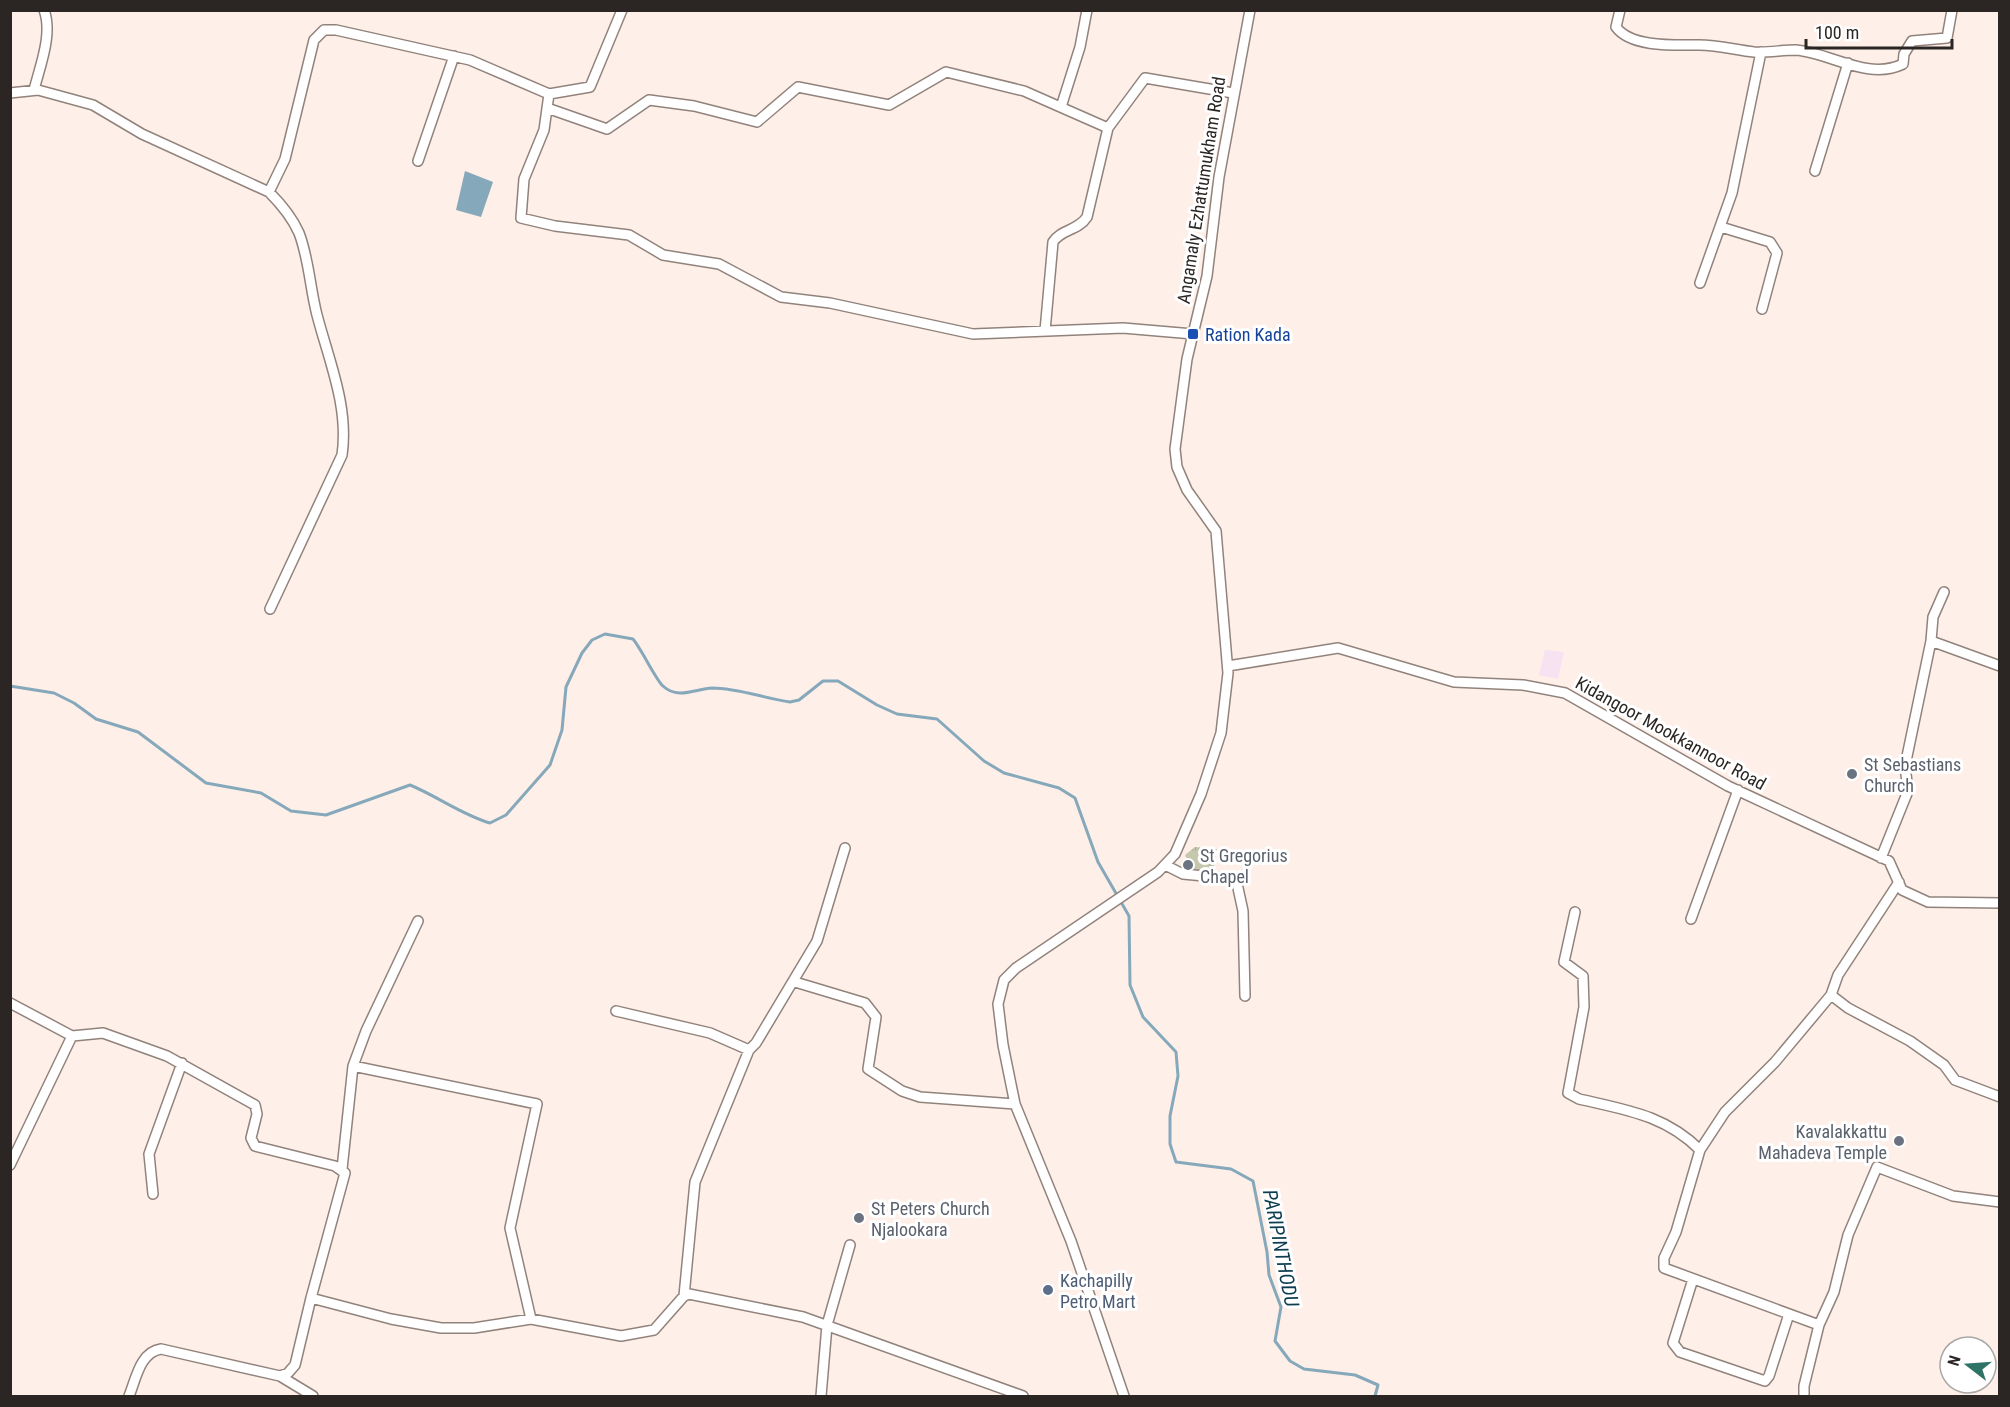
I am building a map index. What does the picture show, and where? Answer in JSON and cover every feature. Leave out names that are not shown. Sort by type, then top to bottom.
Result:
[{"type":"street","points":[[34,90],[45,46],[48,20],[44,10]]},
{"type":"street","points":[[269,192],[285,159],[318,34],[324,30],[336,30],[486,65],[549,94],[590,87],[622,10]]},
{"type":"street","points":[[1061,107],[1080,47],[1087,10]]},
{"type":"street","name":"Angamaly Ezhattumukham Road","points":[[1124,1396],[1071,1241],[1015,1104],[1003,1045],[999,1004],[1005,980],[1046,946],[1107,907],[1165,865],[1175,854],[1185,837],[1218,741],[1228,666],[1216,531],[1187,490],[1177,467],[1175,449],[1187,359],[1210,258],[1219,177],[1250,10]]},
{"type":"street","points":[[1620,10],[1616,27],[1621,33],[1660,45],[1698,45],[1761,52],[1796,50],[1872,69],[1892,69],[1903,64],[1904,54],[1912,41],[1947,38],[1952,10]]},
{"type":"street","points":[[1700,283],[1732,193],[1761,52]]},
{"type":"street","points":[[418,161],[454,56]]},
{"type":"street","points":[[1815,171],[1848,63]]},
{"type":"street","points":[[547,108],[607,129],[650,100],[694,106],[757,122],[798,87],[889,105],[946,72],[1023,91],[1108,128]]},
{"type":"street","points":[[1045,331],[1053,242],[1057,236],[1079,227],[1087,217],[1108,128],[1145,78],[1233,93]]},
{"type":"street","points":[[10,93],[34,90],[93,105],[142,134],[269,192],[282,205],[302,242],[317,314],[337,382],[346,430],[342,455],[270,609]]},
{"type":"street","points":[[549,94],[544,130],[524,179],[521,218],[555,226],[629,235],[663,255],[718,264],[781,297],[830,303],[973,334],[1123,328],[1193,334]]},
{"type":"street","points":[[1721,227],[1770,242],[1777,253],[1762,309]]},
{"type":"street","points":[[1881,858],[1908,790],[1905,766],[1931,641],[1933,616],[1944,592]]},
{"type":"street","points":[[1931,641],[2000,666]]},
{"type":"street","name":"Kidangoor Mookkannoor Road","points":[[1228,666],[1338,648],[1454,682],[1523,685],[1565,693],[1738,790],[1889,861],[1902,890],[1928,902],[2000,903]]},
{"type":"street","points":[[1691,919],[1738,790]]},
{"type":"street","points":[[311,1298],[391,1319],[441,1328],[474,1328],[531,1319],[608,1335],[634,1336],[650,1332],[659,1326],[684,1296],[695,1182],[749,1050],[756,1043],[795,981],[817,941],[845,848]]},
{"type":"street","points":[[1165,865],[1183,874],[1236,879],[1243,910],[1245,996]]},
{"type":"street","points":[[1819,1325],[1664,1268],[1664,1258],[1676,1232],[1700,1150],[1725,1112],[1775,1062],[1831,995],[1838,975],[1899,882]]},
{"type":"street","points":[[1575,912],[1564,962],[1583,976],[1584,1007],[1568,1093],[1579,1099],[1662,1121],[1685,1135],[1700,1150]]},
{"type":"street","points":[[280,1376],[288,1373],[295,1365],[311,1298],[345,1180],[345,1173],[342,1169],[353,1066],[366,1031],[417,921]]},
{"type":"street","points":[[795,981],[865,1003],[876,1017],[868,1069],[902,1092],[931,1098],[1015,1104]]},
{"type":"street","points":[[1831,995],[1848,1008],[1910,1041],[1944,1065],[1955,1080],[2000,1097]]},
{"type":"street","points":[[10,1003],[72,1036],[103,1033],[182,1063],[255,1105],[257,1114],[251,1138],[255,1146],[342,1169]]},
{"type":"street","points":[[616,1011],[710,1033],[749,1050]]},
{"type":"street","points":[[10,1165],[72,1036]]},
{"type":"street","points":[[153,1194],[149,1154],[182,1063]]},
{"type":"street","points":[[353,1066],[537,1104],[510,1228],[531,1319]]},
{"type":"street","points":[[1804,1396],[1804,1386],[1819,1325],[1834,1292],[1848,1235],[1877,1167],[1953,1196],[2000,1202]]},
{"type":"street","points":[[821,1396],[827,1325],[850,1245]]},
{"type":"street","points":[[1693,1279],[1673,1343],[1680,1352],[1765,1381],[1769,1376],[1789,1314]]},
{"type":"street","points":[[684,1296],[696,1294],[803,1317],[1023,1396]]},
{"type":"street","points":[[129,1396],[144,1360],[151,1352],[161,1348],[280,1376],[313,1396]]},
{"type":"shaded area","points":[[1545,650],[1564,652],[1558,679],[1539,675]]},
{"type":"green space","points":[[1195,847],[1217,849],[1212,875],[1193,872],[1185,855]]},
{"type":"water","points":[[465,171],[493,182],[481,217],[456,210]]},
{"type":"waterway","name":"PARIPINTHODU","points":[[10,686],[54,693],[74,703],[96,719],[138,732],[206,783],[261,793],[291,811],[326,815],[410,785],[490,823],[506,815],[550,765],[562,730],[566,687],[582,653],[592,640],[605,634],[633,639],[660,683],[675,692],[687,693],[721,688],[790,702],[799,700],[823,681],[838,681],[877,705],[897,714],[937,719],[984,761],[1004,773],[1059,788],[1075,798],[1098,862],[1129,916],[1130,985],[1143,1017],[1176,1052],[1178,1076],[1170,1116],[1170,1144],[1176,1162],[1231,1169],[1253,1181],[1267,1252],[1269,1275],[1281,1307],[1275,1341],[1290,1361],[1304,1369],[1355,1375],[1378,1385],[1375,1396]]},
{"type":"place","name":"Ration Kada","points":[[1193,334]]},
{"type":"place","name":"St Sebastians Church","points":[[1852,774]]},
{"type":"place","name":"St Gregorius Chapel","points":[[1188,865]]},
{"type":"place","name":"Kavalakkattu Mahadeva Temple","points":[[1899,1141]]},
{"type":"place","name":"St Peters Church Njalookara","points":[[859,1218]]},
{"type":"place","name":"Kachapilly Petro Mart","points":[[1048,1290]]}]
